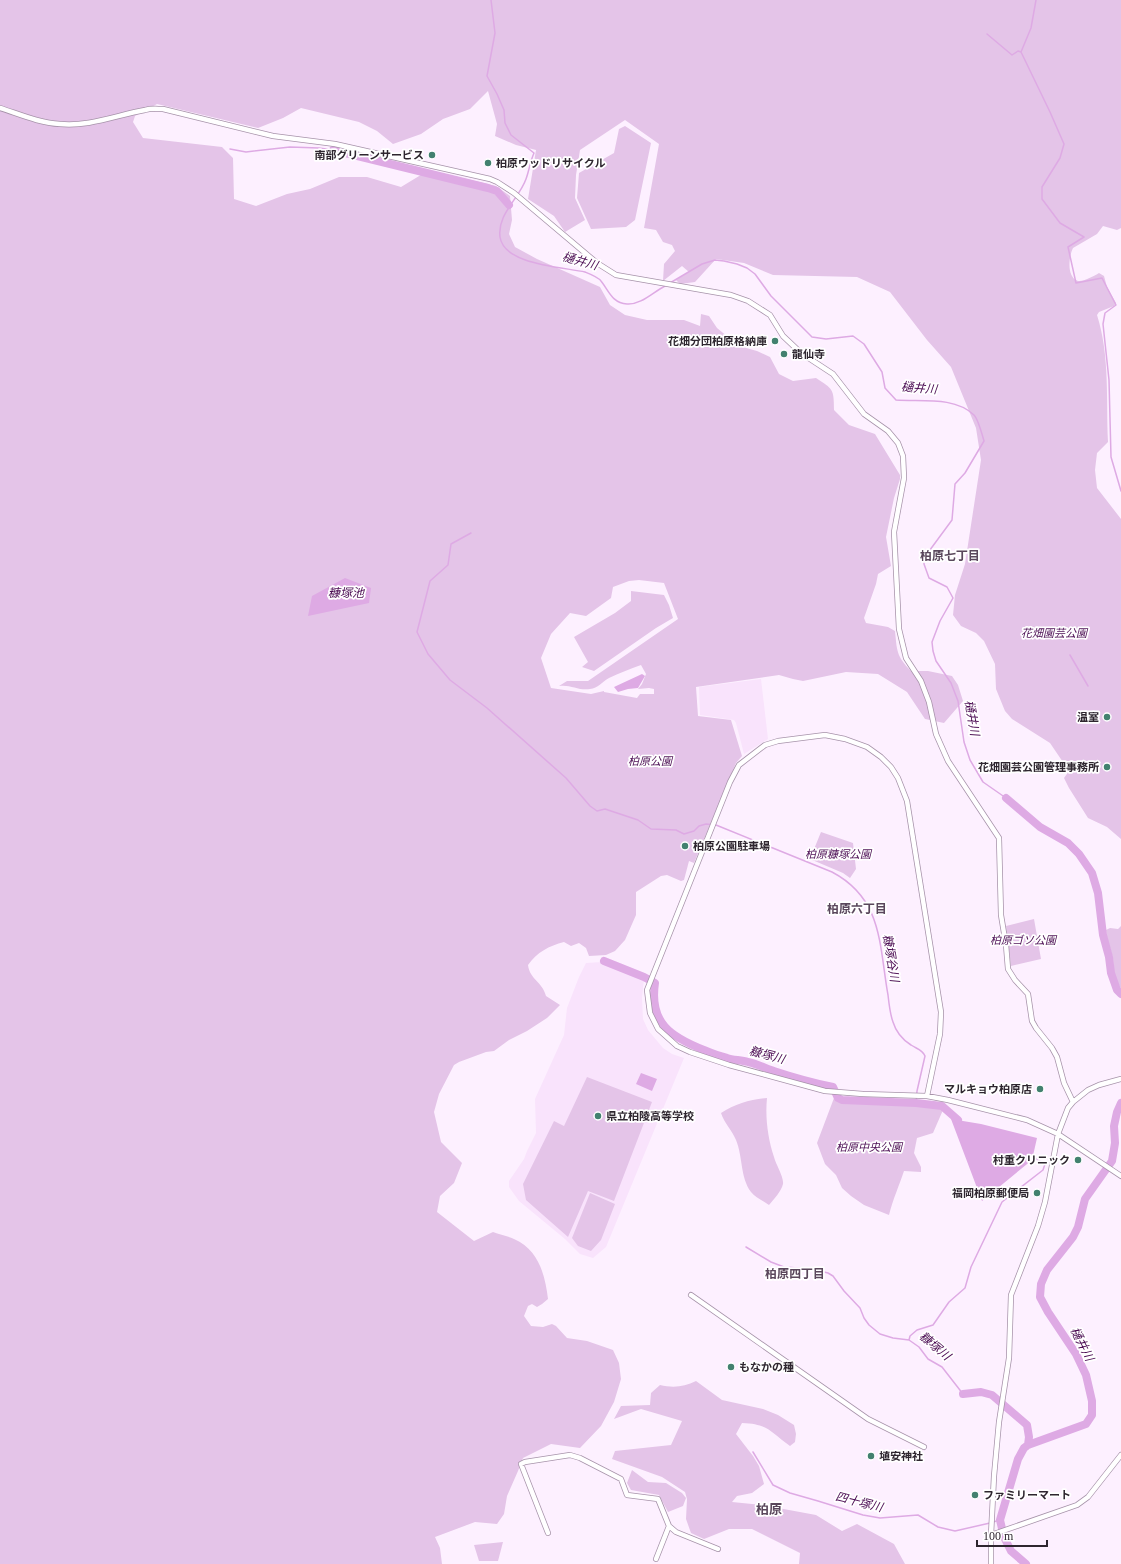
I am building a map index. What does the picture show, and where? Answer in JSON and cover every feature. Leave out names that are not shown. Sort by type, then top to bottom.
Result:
[{"type":"street","points":[[0,108],[42,121],[60,124],[91,122],[146,109],[163,109],[273,136],[335,144],[485,178],[498,182],[521,198],[597,263],[616,275],[731,295],[748,301],[770,315],[783,336],[801,353],[833,374],[864,414],[888,431],[898,443],[903,456],[904,478],[894,532],[899,629],[906,658],[921,681],[929,702],[936,734],[948,761],[999,838],[1001,916],[1008,969],[1014,980],[1028,994],[1032,1021],[1057,1057],[1064,1083],[1072,1102]]},
{"type":"street","points":[[927,1096],[940,1034],[941,1012],[907,801],[898,778],[891,767],[867,747],[845,738],[825,735],[778,741],[765,745],[739,765],[730,782],[647,990],[650,1013],[658,1029],[676,1046],[729,1065],[786,1081],[836,1092],[927,1096],[1027,1120],[1058,1134],[1121,1176]]},
{"type":"street","points":[[991,1564],[994,1476],[1002,1402],[1009,1358],[1012,1295],[1038,1226],[1045,1202],[1060,1125],[1072,1102],[1094,1087],[1121,1079]]},
{"type":"street","points":[[691,1295],[868,1419],[924,1447]]},
{"type":"street","points":[[548,1533],[521,1464],[525,1462],[570,1455],[580,1458],[621,1479],[627,1495],[658,1499],[669,1526],[676,1532],[718,1549]]},
{"type":"street","points":[[993,1534],[1077,1505],[1088,1496],[1121,1455]]},
{"type":"street","points":[[656,1559],[669,1526]]},
{"type":"shaded area","points":[[761,679],[768,739],[744,754],[734,720],[700,715],[699,687]]},
{"type":"shaded area","name":"県立柏陵高等学校","points":[[602,962],[644,979],[642,998],[643,1019],[648,1030],[663,1048],[672,1054],[684,1058],[606,1247],[593,1258],[580,1254],[565,1239],[519,1201],[509,1187],[509,1181],[524,1159],[536,1133],[535,1099],[564,1035],[567,1008],[579,977],[586,963]]},
{"type":"green space","points":[[0,0],[1121,0],[1121,228],[1117,230],[1103,226],[1097,234],[1073,248],[1070,256],[1070,271],[1074,279],[1078,281],[1086,280],[1099,273],[1104,276],[1107,287],[1116,303],[1114,306],[1099,312],[1097,315],[1106,362],[1108,442],[1097,453],[1095,470],[1097,488],[1121,519],[1121,839],[1107,827],[1088,818],[1064,778],[1069,771],[1050,743],[1012,719],[1005,711],[996,689],[995,664],[984,641],[976,633],[961,626],[953,615],[955,595],[965,564],[981,460],[976,428],[951,367],[927,340],[890,292],[857,277],[773,275],[744,263],[716,259],[695,282],[680,284],[676,280],[689,272],[682,266],[663,281],[664,264],[675,251],[672,245],[663,242],[656,230],[644,228],[659,144],[625,120],[580,150],[576,175],[575,198],[585,220],[565,232],[554,216],[528,199],[536,150],[516,145],[495,136],[497,124],[488,91],[470,109],[443,119],[421,134],[393,144],[377,131],[359,122],[301,108],[283,118],[258,128],[157,104],[135,116],[133,122],[143,138],[222,147],[233,158],[234,199],[256,206],[287,194],[310,189],[339,177],[367,177],[401,187],[429,170],[496,186],[510,196],[512,220],[509,234],[515,247],[537,259],[600,287],[610,305],[625,315],[647,320],[684,320],[700,326],[701,314],[709,316],[717,328],[739,346],[757,351],[770,357],[779,374],[793,381],[816,378],[829,387],[834,398],[834,410],[849,425],[875,434],[900,475],[886,537],[891,566],[878,574],[864,618],[866,623],[888,627],[895,631],[896,643],[900,657],[911,671],[928,671],[952,676],[958,685],[963,701],[944,723],[925,719],[907,692],[878,674],[846,672],[803,681],[779,675],[696,687],[698,716],[731,720],[742,756],[736,763],[694,863],[689,861],[684,880],[681,881],[667,875],[661,876],[636,892],[636,915],[625,940],[615,951],[606,955],[589,956],[586,948],[579,943],[571,946],[564,942],[553,945],[539,953],[528,965],[529,970],[542,987],[546,996],[560,1005],[547,1018],[527,1031],[509,1040],[494,1051],[486,1052],[454,1065],[439,1094],[434,1112],[441,1142],[462,1163],[454,1183],[440,1196],[437,1212],[474,1241],[493,1232],[514,1239],[523,1244],[535,1256],[543,1272],[548,1299],[537,1307],[532,1304],[528,1306],[524,1316],[531,1326],[543,1327],[552,1324],[556,1326],[567,1338],[587,1341],[613,1350],[619,1363],[621,1379],[614,1402],[601,1426],[580,1448],[551,1444],[523,1458],[507,1496],[504,1514],[497,1524],[475,1522],[435,1537],[440,1548],[442,1564],[0,1564]],"holes":[[[639,580],[664,583],[678,619],[588,681],[567,681],[559,686],[582,689],[593,688],[609,678],[641,665],[646,674],[638,689],[654,689],[654,694],[640,694],[637,698],[604,691],[591,694],[551,688],[541,658],[551,634],[570,613],[586,616],[611,598],[613,587],[629,581]]]},
{"type":"green space","points":[[625,126],[651,143],[635,220],[626,227],[591,229],[577,198],[579,173],[614,153],[619,129]]},
{"type":"green space","points":[[631,591],[664,595],[673,618],[594,671],[582,667],[588,662],[574,637],[615,613],[631,601]]},
{"type":"green space","name":"柏原糠塚公園","points":[[821,832],[853,843],[856,869],[850,878],[843,873],[810,859]]},
{"type":"green space","name":"柏原ゴソ公園","points":[[1034,919],[1041,959],[1011,966],[1006,926]]},
{"type":"green space","points":[[1121,926],[1121,989],[1114,976],[1113,958],[1106,930],[1110,928],[1118,929]]},
{"type":"green space","points":[[587,1077],[652,1102],[614,1201],[588,1191],[568,1237],[526,1200],[523,1184],[554,1121],[564,1126]]},
{"type":"green space","points":[[767,1098],[766,1113],[770,1143],[783,1181],[781,1190],[769,1205],[755,1196],[747,1186],[736,1140],[721,1113],[743,1102]]},
{"type":"green space","name":"柏原中央公園","points":[[834,1098],[841,1103],[941,1107],[943,1110],[933,1133],[917,1138],[914,1153],[921,1167],[921,1172],[904,1171],[889,1215],[864,1205],[851,1196],[842,1188],[836,1175],[825,1164],[817,1143]]},
{"type":"green space","points":[[590,1193],[615,1204],[601,1240],[591,1251],[578,1246],[572,1238]]},
{"type":"green space","points":[[696,1381],[722,1400],[763,1409],[778,1415],[794,1425],[796,1434],[795,1442],[790,1446],[764,1427],[742,1423],[736,1434],[759,1466],[764,1484],[752,1493],[737,1496],[732,1502],[762,1505],[816,1515],[842,1531],[857,1524],[894,1544],[905,1564],[799,1564],[800,1553],[752,1529],[729,1529],[704,1539],[691,1533],[686,1519],[687,1499],[685,1492],[662,1477],[612,1459],[615,1451],[671,1445],[682,1421],[641,1409],[614,1419],[621,1406],[650,1405],[651,1393],[660,1385],[687,1385]]},
{"type":"green space","points":[[632,1470],[648,1482],[666,1483],[682,1493],[686,1498],[683,1506],[668,1512],[659,1495],[631,1490],[627,1483]]},
{"type":"green space","points":[[503,1542],[498,1561],[479,1561],[474,1545]]},
{"type":"water","name":"糠塚池","points":[[345,578],[371,588],[369,603],[308,616],[312,596]]},
{"type":"water","points":[[642,674],[645,676],[638,688],[618,692],[614,687]]},
{"type":"water","points":[[641,1073],[657,1079],[652,1091],[636,1084]]},
{"type":"water","points":[[951,1119],[981,1124],[1037,1138],[1032,1160],[982,1201]]},
{"type":"waterway","name":"樋井川","points":[[491,0],[495,33],[487,76],[504,110],[505,123],[511,135],[534,153],[523,186],[502,221],[500,237],[504,246],[512,254],[523,259],[549,266],[585,272],[594,276],[601,281],[614,299],[622,303],[632,304],[647,298],[665,286]]},
{"type":"waterway","points":[[1036,0],[1031,28],[1021,52],[1064,144],[1060,158],[1042,187],[1042,199],[1060,223],[1084,237],[1068,247],[1076,283],[1102,278],[1116,305],[1105,313],[1103,324],[1109,380],[1111,457],[1121,491]]},
{"type":"waterway","points":[[987,34],[1012,55],[1018,51],[1021,52]]},
{"type":"waterway","points":[[230,149],[246,152],[290,147],[333,150]]},
{"type":"waterway","name":"樋井川","points":[[333,150],[488,188],[497,191],[509,205]]},
{"type":"waterway","name":"樋井川","points":[[670,283],[702,264],[715,260],[737,264],[747,268],[755,274],[771,296],[812,337],[826,339],[853,336],[864,344],[882,372],[885,388],[896,400],[947,402],[966,409],[974,415],[980,427],[984,441],[965,473],[955,484],[952,520],[924,558],[924,564],[929,578],[947,587],[953,598],[940,621],[932,642],[936,661],[951,683],[958,701],[964,742],[970,760],[983,782],[1006,798]]},
{"type":"waterway","name":"糠塚谷川","points":[[471,533],[451,544],[448,565],[430,581],[417,632],[428,654],[450,680],[487,708],[566,778],[590,806],[597,811],[605,809],[638,820],[651,829],[676,830],[684,834],[694,831],[699,826],[706,824],[716,825],[832,872],[849,883],[861,896],[870,910],[876,925],[880,941],[890,1012],[894,1026],[908,1043],[921,1051],[925,1056],[917,1091],[916,1103]]},
{"type":"waterway","points":[[1070,655],[1088,686]]},
{"type":"waterway","name":"樋井川","points":[[1006,798],[1040,827],[1068,843],[1079,854],[1092,873],[1098,893],[1103,935],[1109,957],[1111,973],[1117,990],[1121,994]]},
{"type":"waterway","name":"糠塚川","points":[[604,961],[655,983],[655,1009],[659,1018],[672,1034],[692,1045],[729,1059],[752,1063],[773,1071],[833,1087],[838,1098],[842,1100],[916,1103],[942,1106],[958,1120]]},
{"type":"waterway","name":"樋井川","points":[[1026,1564],[1011,1551],[1004,1537],[1000,1520],[1018,1459],[1024,1448],[1028,1445],[1086,1424],[1092,1415],[1092,1401],[1086,1375],[1076,1354],[1048,1312],[1040,1297],[1041,1284],[1047,1270],[1073,1237],[1078,1227],[1085,1199],[1112,1161],[1115,1143],[1114,1126],[1117,1112],[1121,1103]]},
{"type":"waterway","name":"糠塚川","points":[[909,1340],[910,1336],[917,1330],[933,1325],[949,1302],[965,1288],[971,1267],[1002,1202],[1043,1170],[1045,1164],[1033,1157]]},
{"type":"waterway","points":[[746,1247],[771,1262],[784,1267],[812,1269],[828,1273],[833,1276],[844,1291],[860,1308],[869,1325],[880,1334],[893,1338],[909,1340],[919,1347],[928,1359],[942,1367],[963,1394]]},
{"type":"waterway","name":"糠塚川","points":[[963,1394],[981,1392],[992,1395],[1027,1425],[1029,1437],[1028,1445]]},
{"type":"waterway","name":"四十塚川","points":[[753,1452],[773,1485],[790,1493],[863,1515],[880,1518],[918,1515],[938,1527],[955,1531],[990,1523]]},
{"type":"waterway","name":"四十塚川","points":[[993,1522],[1000,1520]]},
{"type":"place","name":"南部グリーンサービス","points":[[432,155]]},
{"type":"place","name":"柏原ウッドリサイクル","points":[[488,163]]},
{"type":"place","name":"花畑分団柏原格納庫","points":[[775,341]]},
{"type":"place","name":"龍仙寺","points":[[784,354]]},
{"type":"place","name":"温室","points":[[1107,717]]},
{"type":"place","name":"花畑園芸公園管理事務所","points":[[1107,767]]},
{"type":"place","name":"柏原公園駐車場","points":[[685,846]]},
{"type":"place","name":"マルキョウ柏原店","points":[[1040,1089]]},
{"type":"place","name":"県立柏陵高等学校","points":[[598,1116]]},
{"type":"place","name":"村重クリニック","points":[[1078,1160]]},
{"type":"place","name":"福岡柏原郵便局","points":[[1037,1193]]},
{"type":"place","name":"もなかの種","points":[[731,1367]]},
{"type":"place","name":"埴安神社","points":[[871,1456]]},
{"type":"place","name":"ファミリーマート","points":[[975,1495]]},
{"type":"district","name":"柏原七丁目","points":[[950,556]]},
{"type":"district","name":"柏原六丁目","points":[[857,909]]},
{"type":"district","name":"柏原四丁目","points":[[795,1274]]},
{"type":"district","name":"柏原","points":[[769,1509]]},
{"type":"park label","name":"花畑園芸公園","points":[[1054,633]]},
{"type":"park label","name":"柏原公園","points":[[650,761]]}]
